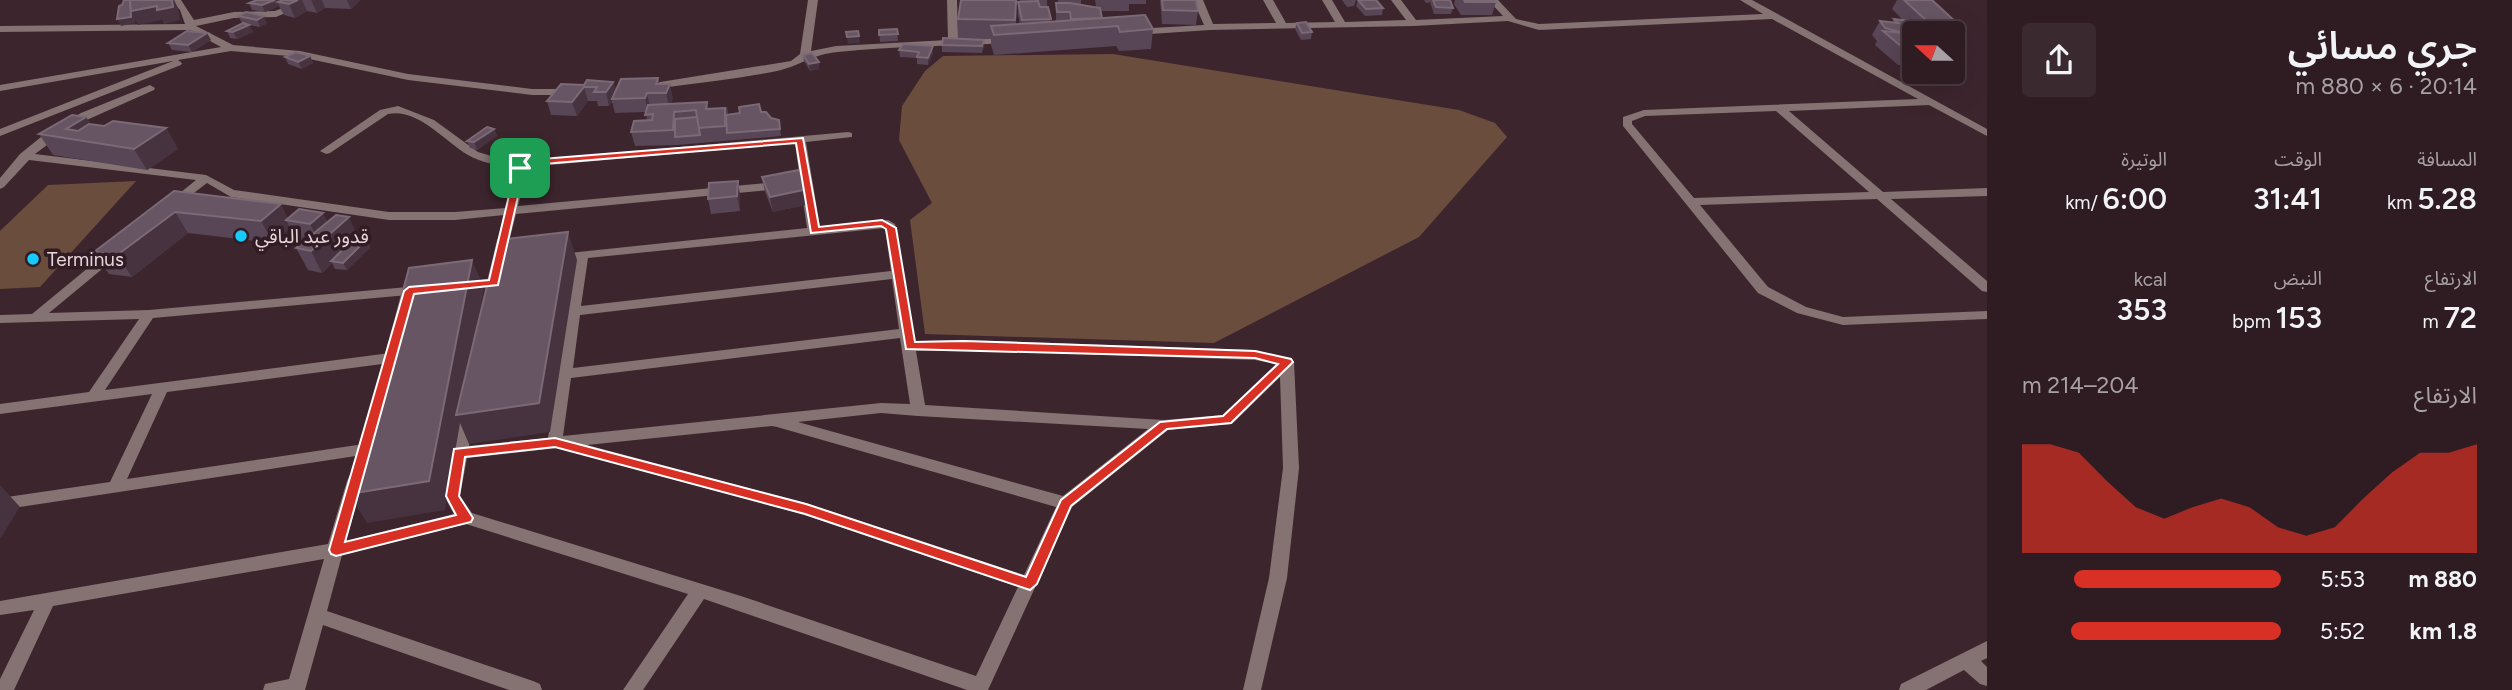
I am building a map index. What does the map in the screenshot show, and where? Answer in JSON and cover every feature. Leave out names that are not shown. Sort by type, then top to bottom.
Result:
[{"type":"street","points":[[176,0],[184,9],[191,26],[232,48]]},
{"type":"street","points":[[0,29],[191,26],[234,15],[276,14],[311,0]]},
{"type":"street","points":[[805,55],[813,0]]},
{"type":"street","points":[[952,0],[953,44]]},
{"type":"street","points":[[1198,0],[1210,27]]},
{"type":"street","points":[[1268,0],[1283,26]]},
{"type":"street","points":[[1327,0],[1342,25]]},
{"type":"street","points":[[1396,0],[1413,23]]},
{"type":"street","points":[[1493,0],[1509,18],[1521,25],[1539,27],[1773,16]]},
{"type":"street","points":[[1745,0],[1984,132]]},
{"type":"street","points":[[1121,33],[1210,27],[1413,23],[1509,18]]},
{"type":"street","points":[[639,88],[776,68],[795,62],[805,55],[857,47],[1023,40]]},
{"type":"street","points":[[0,88],[232,48],[300,54],[408,77],[523,91],[585,93]]},
{"type":"street","points":[[0,133],[197,54]]},
{"type":"street","points":[[0,186],[24,156],[71,120],[150,88]]},
{"type":"street","points":[[1933,102],[1644,113],[1627,119],[1627,124],[1763,290],[1793,307],[1821,318],[1843,321],[1987,314]]},
{"type":"street","points":[[1779,108],[1987,288]]},
{"type":"street","points":[[326,150],[384,112],[398,109],[430,122],[474,154],[520,168]]},
{"type":"street","points":[[501,267],[520,168],[529,162],[848,135]]},
{"type":"street","points":[[800,139],[814,231]]},
{"type":"street","points":[[24,156],[206,178],[231,193],[389,216],[456,216],[511,212],[807,183]]},
{"type":"street","points":[[163,213],[206,178]]},
{"type":"street","points":[[1691,202],[1987,192]]},
{"type":"street","points":[[558,258],[888,224],[891,228],[909,340],[918,411]]},
{"type":"street","points":[[36,317],[121,247]]},
{"type":"street","points":[[555,442],[582,255]]},
{"type":"street","points":[[574,311],[897,274]]},
{"type":"street","points":[[0,319],[149,314],[433,288]]},
{"type":"street","points":[[403,313],[409,291]]},
{"type":"street","points":[[93,397],[149,314]]},
{"type":"street","points":[[565,374],[909,340],[964,345],[1255,355],[1287,362]]},
{"type":"street","points":[[0,409],[390,359]]},
{"type":"street","points":[[459,453],[881,408],[1164,425],[1227,420],[1287,362]]},
{"type":"street","points":[[1252,690],[1278,578],[1291,468],[1287,362]]},
{"type":"street","points":[[114,487],[162,388]]},
{"type":"street","points":[[466,518],[453,496],[470,400]]},
{"type":"street","points":[[769,419],[1066,503]]},
{"type":"street","points":[[0,608],[336,550],[466,518],[700,590],[979,688],[1066,503],[1164,425]]},
{"type":"street","points":[[555,442],[806,509],[1030,584]]},
{"type":"street","points":[[0,504],[366,444],[296,688],[272,690]]},
{"type":"street","points":[[6,524],[20,501]]},
{"type":"street","points":[[632,690],[700,590]]},
{"type":"street","points":[[4,690],[47,601]]},
{"type":"street","points":[[317,615],[533,690]]},
{"type":"street","points":[[1908,690],[1987,649]]},
{"type":"street","points":[[1966,660],[1987,678]]},
{"type":"shaded area","points":[[1113,54],[1459,110],[1495,123],[1507,137],[1419,237],[1214,343],[925,334],[910,220],[932,203],[899,140],[902,106],[925,71],[943,56]]},
{"type":"shaded area","name":"Terminus","points":[[136,181],[40,287],[0,289],[0,231],[48,185]]},
{"type":"building","points":[[124,0],[130,0],[131,17],[117,19],[119,6]]},
{"type":"building","points":[[130,0],[172,0],[173,7],[157,10],[157,6],[131,11]]},
{"type":"building","points":[[275,0],[262,5],[249,3]]},
{"type":"building","points":[[298,0],[289,4],[278,2]]},
{"type":"building","points":[[961,0],[1016,0],[1015,20],[958,19]]},
{"type":"building","points":[[1162,0],[1196,0],[1198,11],[1163,10]]},
{"type":"building","points":[[1358,0],[1376,0],[1383,8],[1366,9]]},
{"type":"building","points":[[1433,0],[1450,0],[1453,8],[1436,7]]},
{"type":"building","points":[[1464,0],[1495,0],[1496,2],[1465,2]]},
{"type":"building","points":[[1904,0],[1932,0],[1955,21],[1927,21]]},
{"type":"building","points":[[1038,1],[1040,7],[1048,7],[1051,19],[1022,20],[1018,2]]},
{"type":"building","points":[[1056,3],[1100,8],[1102,18],[1071,19],[1070,12],[1057,12]]},
{"type":"building","points":[[246,12],[264,16],[257,20],[238,16]]},
{"type":"building","points":[[1145,15],[1153,29],[1120,32],[1118,26],[994,35],[991,26]]},
{"type":"building","points":[[1894,19],[1910,21],[1902,21],[1902,33],[1885,28],[1880,21],[1898,23]]},
{"type":"building","points":[[1306,22],[1312,32],[1302,33],[1297,23]]},
{"type":"building","points":[[243,23],[249,25],[233,32],[227,31]]},
{"type":"building","points":[[897,29],[898,34],[879,35],[879,30]]},
{"type":"building","points":[[187,31],[207,33],[188,45],[168,43]]},
{"type":"building","points":[[858,31],[859,36],[847,37],[846,32]]},
{"type":"building","points":[[1883,31],[1902,33],[1902,47]]},
{"type":"building","points":[[943,38],[984,40],[982,46],[942,45]]},
{"type":"building","points":[[903,44],[933,46],[928,58],[917,57],[919,52],[899,50]]},
{"type":"building","points":[[296,52],[310,56],[298,62],[285,57]]},
{"type":"building","points":[[812,53],[819,62],[809,64],[803,55]]},
{"type":"building","points":[[658,78],[656,84],[670,84],[666,93],[647,93],[645,98],[612,99],[621,79]]},
{"type":"building","points":[[587,80],[613,82],[606,92],[594,92],[597,87],[584,87],[572,102],[547,101],[561,84],[584,85]]},
{"type":"building","points":[[707,102],[706,109],[725,108],[725,126],[698,128],[696,110],[674,112],[673,130],[631,132],[634,121],[652,120],[653,114],[645,115],[648,105]]},
{"type":"building","points":[[759,104],[761,112],[779,120],[780,129],[727,133],[726,115],[740,113],[739,107]]},
{"type":"building","points":[[72,115],[86,117],[66,129],[78,131],[89,124],[104,126],[113,121],[166,128],[134,149],[39,134]]},
{"type":"building","points":[[697,117],[700,135],[675,137],[675,119]]},
{"type":"building","points":[[487,127],[494,129],[474,142],[467,141]]},
{"type":"building","points":[[799,170],[808,189],[770,197],[762,177]]},
{"type":"building","points":[[738,181],[737,196],[708,199],[709,183]]},
{"type":"building","points":[[174,191],[281,204],[261,221],[175,212],[117,255],[94,252]]},
{"type":"building","points":[[299,209],[323,213],[310,224],[286,220]]},
{"type":"building","points":[[336,215],[349,217],[311,251],[296,248]]},
{"type":"building","points":[[568,232],[539,403],[456,415],[498,240]]},
{"type":"building","points":[[355,238],[367,239],[343,263],[331,261]]},
{"type":"building","points":[[472,260],[429,481],[349,494],[409,268]]},
{"type":"place","name":"قدور عبد الباقي","points":[[241,236]]},
{"type":"place","name":"Terminus","points":[[33,259]]},
{"type":"route","points":[[800,139],[814,231],[882,223],[891,228],[910,346],[964,345],[1255,355],[1287,362],[1227,420],[1164,425],[1120,463],[1066,503],[1030,584],[806,509],[555,442],[459,453],[453,496],[466,518],[336,550],[409,291],[494,283],[520,168],[529,162],[800,139]]}]
